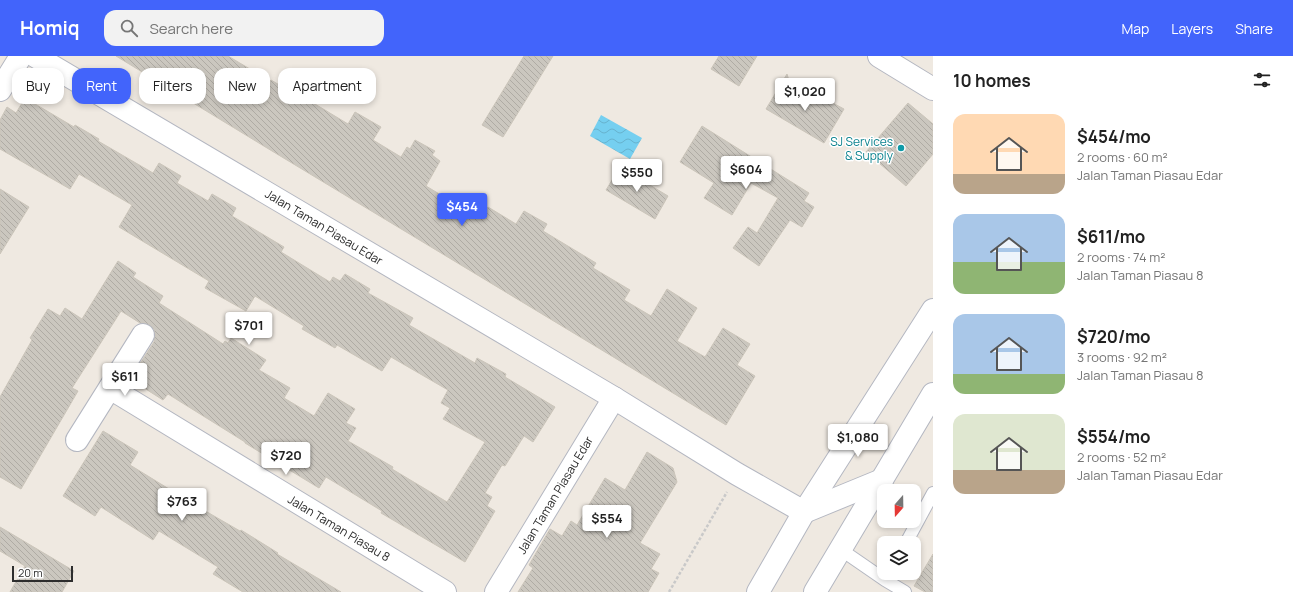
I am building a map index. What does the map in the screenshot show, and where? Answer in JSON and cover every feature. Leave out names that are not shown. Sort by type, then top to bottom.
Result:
[{"type":"street","points":[[0,90],[21,56]]},
{"type":"street","name":"Jalan Taman Piasau Edar","points":[[35,56],[804,512]]},
{"type":"street","points":[[879,56],[932,85]]},
{"type":"street","points":[[758,592],[804,512],[933,310]]},
{"type":"street","points":[[78,440],[144,335]]},
{"type":"street","name":"Jalan Taman Piasau 8","points":[[110,388],[445,592]]},
{"type":"street","name":"Jalan Taman Piasau Edar","points":[[496,592],[614,398]]},
{"type":"street","points":[[815,592],[930,402]]},
{"type":"street","points":[[804,512],[882,480]]},
{"type":"lane","points":[[910,536],[933,493]]},
{"type":"lane","points":[[840,549],[877,571]]},
{"type":"lane","points":[[891,580],[905,592]]},
{"type":"path","points":[[669,592],[738,474]]},
{"type":"water","points":[[601,115],[642,138],[630,159],[590,136]]},
{"type":"building","points":[[116,56],[228,56],[248,68],[214,68],[214,104],[270,104],[271,80],[278,84],[278,104],[315,104],[348,124],[355,112],[381,127],[373,140],[401,157],[407,147],[410,149],[415,140],[435,151],[432,155],[440,161],[426,186],[481,219],[488,207],[516,224],[524,211],[547,224],[543,231],[596,263],[593,268],[630,290],[624,300],[651,316],[667,289],[697,308],[677,341],[705,357],[723,328],[750,344],[737,365],[755,376],[726,425],[195,104],[206,104],[206,68],[139,68],[139,70]]},
{"type":"building","points":[[524,56],[553,56],[503,137],[482,125]]},
{"type":"building","points":[[719,56],[757,56],[739,86],[711,69]]},
{"type":"building","points":[[787,74],[793,94],[813,105],[818,95],[844,109],[824,143],[766,109]]},
{"type":"building","name":"SJ Services & Supply","points":[[908,103],[933,124],[933,154],[906,186],[866,152]]},
{"type":"building","points":[[21,104],[35,104],[74,127],[75,125],[99,139],[98,141],[153,173],[159,163],[181,176],[177,183],[208,201],[212,194],[236,208],[232,216],[284,247],[281,252],[330,282],[333,277],[340,281],[345,274],[370,289],[368,293],[413,318],[409,325],[475,363],[477,358],[506,374],[505,377],[555,407],[533,442],[524,436],[505,466],[502,465],[485,493],[492,497],[487,506],[495,511],[465,562],[381,513],[382,511],[326,477],[319,488],[168,394],[163,400],[130,379],[154,342],[155,335],[154,329],[150,325],[140,323],[121,311],[72,388],[78,391],[21,489],[0,477],[0,397],[32,340],[30,338],[48,309],[60,316],[65,308],[82,319],[118,261],[136,273],[133,277],[163,296],[159,303],[223,344],[225,341],[228,343],[231,338],[266,360],[259,370],[290,388],[284,398],[314,416],[328,393],[355,409],[346,423],[356,428],[348,441],[393,467],[392,469],[447,502],[485,442],[443,419],[450,408],[441,403],[448,390],[391,357],[382,371],[337,345],[335,348],[302,329],[304,326],[255,296],[246,311],[205,288],[209,281],[119,227],[132,205],[79,174],[70,189],[0,149],[0,120],[7,107],[16,113]]},
{"type":"building","points":[[702,126],[809,193],[804,201],[814,207],[802,227],[790,220],[759,266],[733,248],[748,227],[757,233],[778,198],[751,183],[732,215],[704,198],[714,183],[680,162]]},
{"type":"building","points":[[620,167],[668,196],[655,219],[606,190]]},
{"type":"building","points":[[0,189],[29,207],[0,254]]},
{"type":"building","points":[[103,431],[138,452],[130,465],[195,505],[240,531],[241,530],[278,553],[277,554],[341,592],[243,592],[213,574],[218,567],[159,531],[153,540],[101,507],[95,516],[63,496]]},
{"type":"building","points":[[647,452],[673,468],[677,482],[640,543],[660,554],[651,569],[659,573],[648,592],[518,592],[533,568],[529,565],[550,529],[562,536],[571,521],[577,525],[605,478],[625,490]]},
{"type":"building","points":[[0,527],[74,571],[62,592],[10,592],[25,566],[0,551]]},
{"type":"building","points":[[933,554],[933,592],[925,592],[914,586],[918,580],[921,580],[921,574]]},
{"type":"place","name":"SJ Services & Supply","points":[[901,148]]}]
